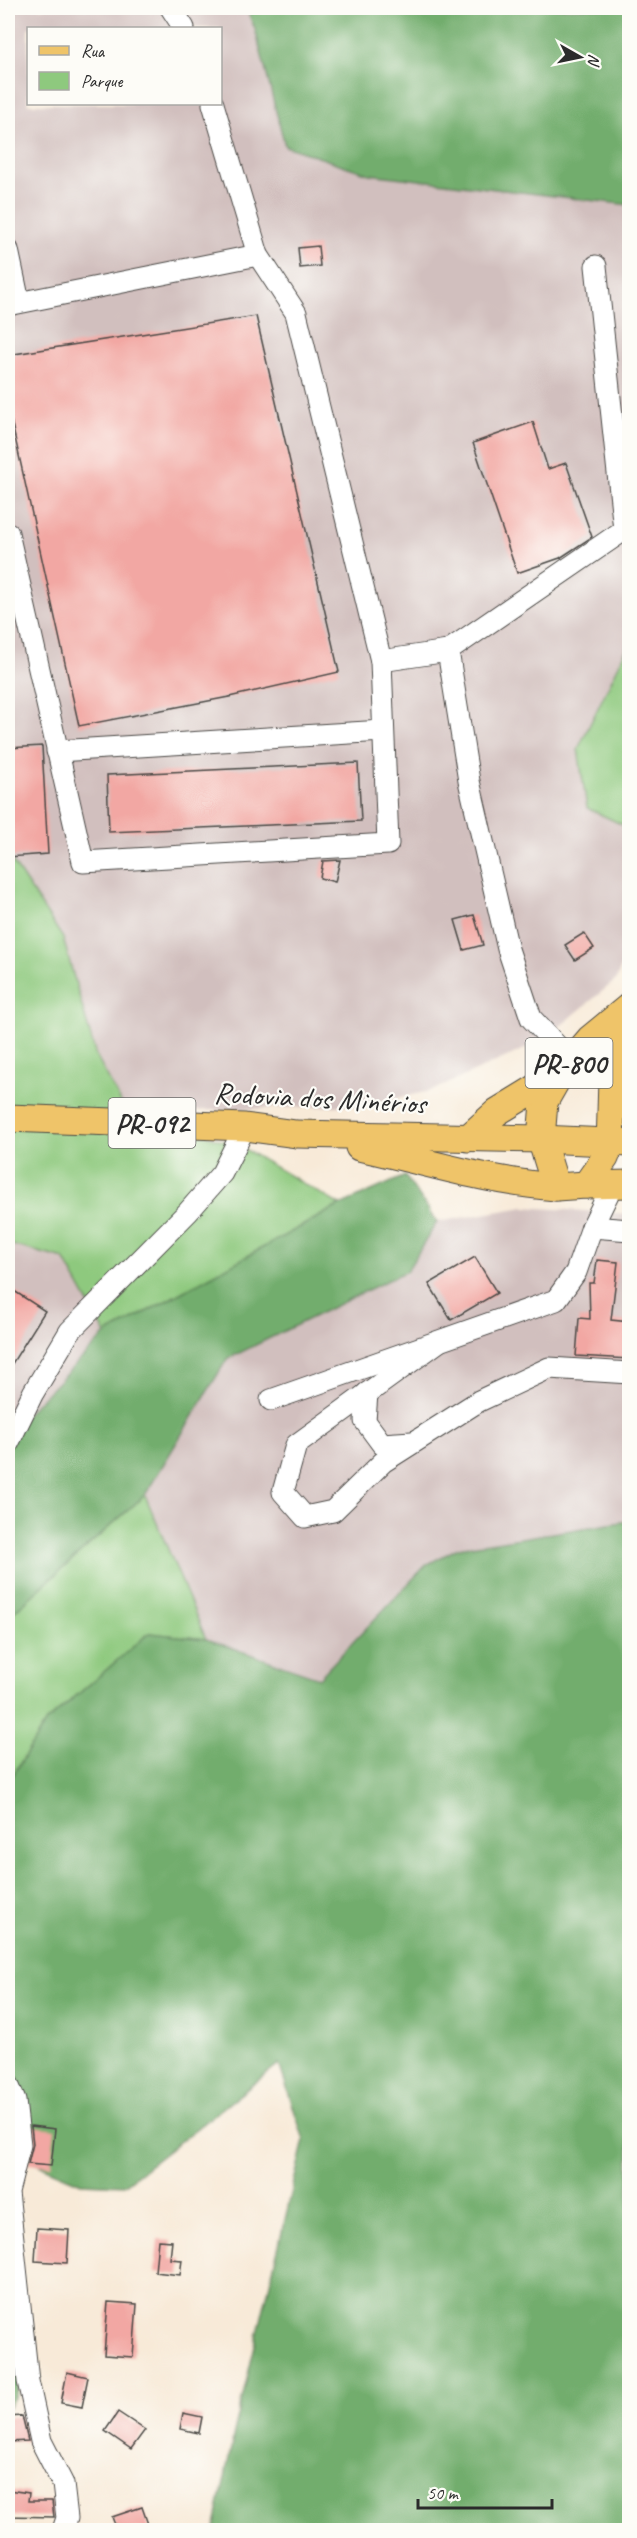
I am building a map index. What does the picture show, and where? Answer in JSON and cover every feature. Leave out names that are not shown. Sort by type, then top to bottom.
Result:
[{"type":"main road","name":"PR-800","points":[[541,1139],[544,1102],[566,1067],[590,1039],[630,1008]]},
{"type":"main road","name":"PR-800","points":[[619,1143],[613,1046],[630,1008]]},
{"type":"main road","points":[[613,1046],[620,1088],[630,1104]]},
{"type":"main road","points":[[468,1138],[497,1112],[566,1067]]},
{"type":"main road","name":"Rodovia dos Minérios","points":[[8,1118],[245,1127],[296,1134],[541,1139],[619,1143]]},
{"type":"main road","points":[[296,1134],[449,1170],[525,1185],[556,1187],[621,1184]]},
{"type":"main road","points":[[541,1139],[556,1187]]},
{"type":"main road","points":[[586,1185],[619,1143]]},
{"type":"street","points":[[171,8],[183,27]]},
{"type":"street","points":[[8,533],[83,862],[388,844],[381,661],[296,313],[258,255],[213,105]]},
{"type":"street","points":[[8,250],[13,303],[258,255]]},
{"type":"street","points":[[381,661],[448,651],[624,530],[596,266]]},
{"type":"street","points":[[448,651],[469,781],[508,949],[531,1018],[566,1067]]},
{"type":"street","points":[[57,751],[383,731]]},
{"type":"street","points":[[8,1444],[33,1393],[70,1331],[188,1212],[222,1173],[245,1127]]},
{"type":"street","points":[[271,1400],[556,1300],[576,1272],[592,1227],[621,1184]]},
{"type":"street","points":[[592,1227],[630,1230]]},
{"type":"street","points":[[438,1342],[296,1445],[283,1492],[305,1516],[333,1512],[383,1462],[479,1401],[549,1368],[630,1373]]},
{"type":"street","points":[[368,1393],[365,1421],[382,1444],[417,1441]]},
{"type":"street","points":[[8,2084],[15,2101],[20,2145],[8,2192],[9,2219],[28,2381],[41,2441],[63,2484],[67,2518],[63,2530]]},
{"type":"shaded area","points":[[8,8],[246,8],[255,29],[369,174],[629,205],[629,644],[578,749],[587,808],[629,828],[629,944],[616,980],[542,1041],[434,1090],[366,1105],[127,1113],[96,1056],[63,938],[8,855]]},
{"type":"shaded area","points":[[524,1207],[629,1214],[629,1521],[458,1548],[426,1565],[319,1678],[206,1639],[145,1495],[227,1359],[407,1271],[437,1222]]},
{"type":"shaded area","points":[[8,1244],[64,1259],[106,1334],[8,1432]]},
{"type":"green space","points":[[246,8],[629,8],[629,205],[369,174],[285,146],[255,29]]},
{"type":"green space","points":[[629,644],[629,828],[587,808],[578,749]]},
{"type":"green space","points":[[8,855],[63,938],[96,1056],[127,1113],[236,1144],[340,1205],[106,1334],[64,1259],[8,1244]]},
{"type":"green space","points":[[405,1176],[437,1222],[407,1271],[227,1359],[145,1495],[8,1617],[8,1432],[106,1334],[340,1205]]},
{"type":"green space","points":[[145,1495],[206,1639],[149,1633],[46,1722],[8,1783],[8,1617]]},
{"type":"green space","points":[[629,1521],[629,2530],[214,2530],[234,2433],[304,2140],[279,2064],[124,2185],[81,2183],[8,2152],[8,1783],[46,1722],[149,1633],[206,1639],[319,1678],[426,1565],[458,1548]]},
{"type":"green space","points":[[8,2278],[18,2283],[33,2328],[17,2391],[8,2409]]},
{"type":"building","points":[[318,246],[320,266],[300,268],[298,248]]},
{"type":"building","points":[[256,316],[339,672],[229,697],[79,726],[8,406],[8,355]]},
{"type":"building","points":[[533,422],[548,469],[566,463],[592,537],[560,558],[517,573],[473,443]]},
{"type":"building","points":[[42,746],[48,854],[8,857],[8,748]]},
{"type":"building","points":[[358,763],[361,821],[109,832],[107,775]]},
{"type":"building","points":[[340,860],[335,882],[320,878],[323,861]]},
{"type":"building","points":[[474,915],[483,945],[464,950],[455,920]]},
{"type":"building","points":[[584,933],[594,948],[575,960],[565,945]]},
{"type":"building","points":[[475,1257],[497,1293],[451,1320],[429,1284]]},
{"type":"building","points":[[597,1260],[618,1262],[611,1320],[630,1322],[630,1359],[576,1356],[579,1318],[590,1319],[589,1283],[594,1283]]},
{"type":"building","points":[[8,1287],[45,1311],[8,1370]]},
{"type":"building","points":[[31,2126],[55,2129],[51,2166],[28,2164],[33,2144]]},
{"type":"building","points":[[37,2228],[69,2230],[67,2263],[35,2261]]},
{"type":"building","points":[[158,2240],[172,2241],[170,2259],[182,2260],[180,2275],[155,2272]]},
{"type":"building","points":[[108,2302],[137,2304],[133,2357],[104,2355]]},
{"type":"building","points":[[67,2372],[88,2377],[82,2407],[61,2403]]},
{"type":"building","points":[[118,2412],[145,2430],[131,2449],[105,2431]]},
{"type":"building","points":[[183,2413],[202,2417],[199,2433],[180,2429]]},
{"type":"building","points":[[22,2416],[28,2441],[8,2442],[8,2417]]},
{"type":"building","points":[[8,2490],[29,2493],[28,2501],[52,2501],[54,2517],[8,2516]]},
{"type":"building","points":[[142,2507],[150,2530],[117,2530],[112,2517]]}]
